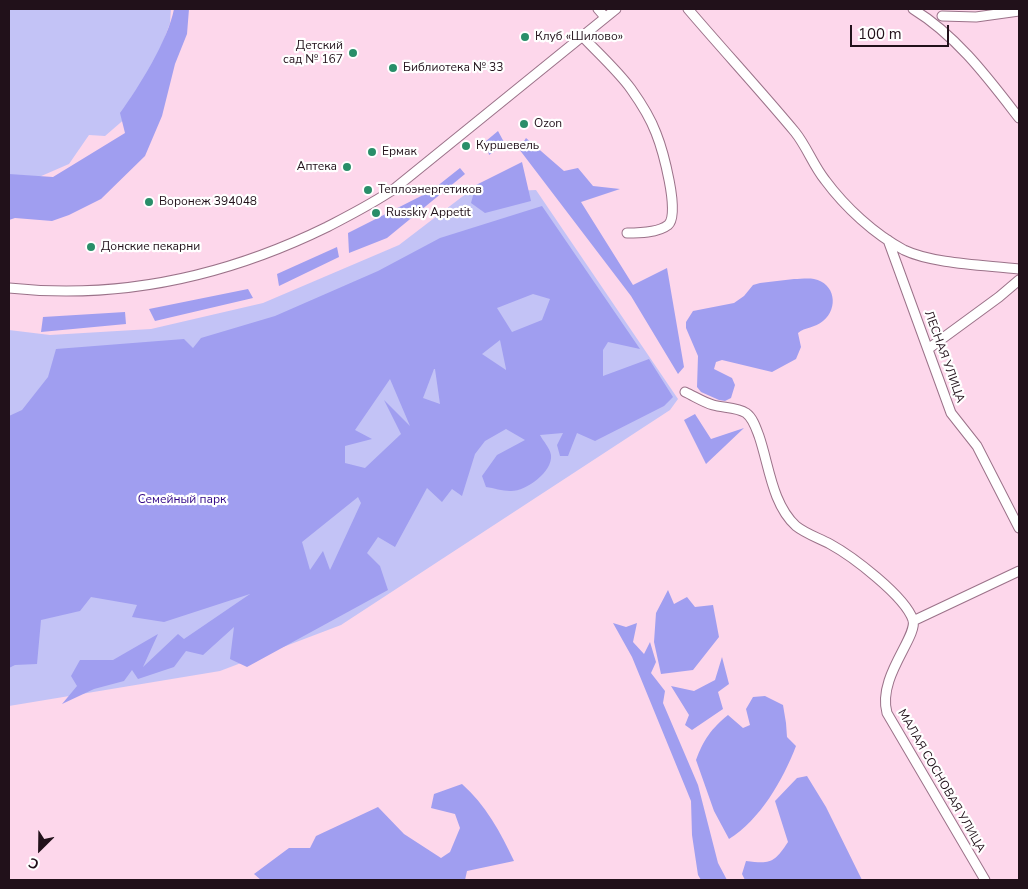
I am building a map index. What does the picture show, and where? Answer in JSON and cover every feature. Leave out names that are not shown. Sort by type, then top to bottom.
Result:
[{"type":"street","points":[[598,9],[605,17]]},
{"type":"street","points":[[9,288],[71,291],[106,289],[178,280],[209,273],[286,245],[370,206],[394,190],[616,9]]},
{"type":"street","points":[[688,9],[796,133],[824,179],[856,215],[904,250],[928,258],[1019,269]]},
{"type":"street","points":[[913,9],[939,16],[976,18],[1019,11]]},
{"type":"street","points":[[939,16],[1019,118]]},
{"type":"street","points":[[582,36],[630,88],[645,110],[656,132],[672,195],[672,219],[668,225],[659,229],[626,233]]},
{"type":"street","name":"ЛЕСНАЯ УЛИЦА","points":[[888,240],[951,413],[977,446],[1019,528]]},
{"type":"street","points":[[928,349],[1019,280]]},
{"type":"street","points":[[685,392],[711,404],[746,413],[754,423],[766,458],[772,485],[782,509],[796,526],[830,544],[866,569],[900,600],[913,621],[1019,571]]},
{"type":"street","name":"МАЛАЯ СОСНОВАЯ УЛИЦА","points":[[913,621],[912,630],[894,666],[885,692],[884,703],[887,713],[985,880]]},
{"type":"green space","points":[[9,9],[171,9],[170,23],[153,70],[127,117],[105,136],[89,135],[69,164],[9,190]]},
{"type":"green space","points":[[174,9],[189,9],[187,34],[175,64],[162,116],[145,156],[101,199],[69,215],[52,221],[15,218],[9,220],[9,174],[53,177],[125,133],[120,113],[144,77],[159,49],[166,35]]},
{"type":"green space","points":[[498,131],[505,144],[489,155],[486,141]]},
{"type":"green space","points":[[526,138],[564,171],[578,168],[593,186],[620,189],[581,202],[633,285],[667,268],[684,367],[678,374],[631,296],[519,149]]},
{"type":"green space","points":[[522,162],[531,201],[485,213],[471,203],[476,185]]},
{"type":"green space","points":[[460,168],[465,174],[387,238],[349,253],[348,233],[431,191]]},
{"type":"green space","name":"Семейный парк","points":[[536,190],[678,399],[670,410],[341,625],[220,671],[9,706],[9,330],[50,335],[151,329],[263,303],[399,245],[467,193]]},
{"type":"green space","name":"Семейный парк","points":[[542,206],[640,349],[608,342],[603,350],[603,376],[649,359],[673,397],[664,406],[595,441],[577,433],[568,456],[560,456],[557,445],[563,433],[540,435],[551,455],[548,468],[530,485],[516,490],[507,491],[486,487],[482,476],[497,455],[525,440],[506,429],[485,441],[475,454],[462,496],[452,489],[442,502],[427,488],[395,547],[378,537],[367,553],[380,566],[388,590],[247,667],[230,659],[234,627],[203,655],[186,651],[174,667],[138,679],[132,670],[124,681],[94,689],[62,704],[77,686],[71,676],[80,660],[113,660],[158,634],[143,667],[178,634],[184,639],[250,594],[164,622],[132,617],[137,605],[91,597],[80,611],[41,620],[37,664],[15,665],[9,668],[9,416],[22,410],[48,377],[56,349],[184,339],[193,348],[201,338],[275,316],[378,271],[440,238]],"holes":[[[533,294],[550,299],[542,320],[512,332],[497,308]],[[500,340],[506,370],[482,354]],[[434,369],[435,369],[440,404],[423,398]],[[390,379],[410,426],[384,400],[401,434],[365,468],[345,463],[345,446],[372,439],[355,430]],[[358,497],[361,503],[330,570],[323,551],[310,570],[302,542]]]},
{"type":"green space","points":[[337,247],[339,257],[279,286],[277,274]]},
{"type":"green space","points":[[794,279],[821,281],[827,285],[833,303],[828,316],[823,321],[798,333],[801,347],[796,359],[772,372],[722,360],[716,362],[714,369],[732,378],[735,385],[731,398],[725,401],[719,400],[701,392],[697,387],[698,356],[686,328],[686,322],[693,311],[734,303],[744,296],[753,285]]},
{"type":"green space","points":[[248,289],[253,298],[155,321],[149,309]]},
{"type":"green space","points":[[125,312],[126,324],[41,332],[43,317]]},
{"type":"green space","points":[[695,414],[711,439],[744,428],[706,464],[684,420]]},
{"type":"green space","points":[[668,590],[674,604],[687,597],[695,607],[713,605],[719,637],[693,670],[661,674],[654,642],[656,613]]},
{"type":"green space","points":[[613,623],[626,627],[637,623],[633,642],[644,654],[650,642],[656,662],[651,673],[665,691],[663,703],[698,785],[718,863],[727,880],[701,880],[698,875],[692,835],[691,801],[632,657]]},
{"type":"green space","points":[[722,657],[729,684],[718,692],[723,709],[692,730],[685,725],[689,715],[671,686],[694,691],[715,680]]},
{"type":"green space","points":[[765,696],[783,705],[787,737],[796,746],[769,798],[751,821],[729,839],[714,811],[696,760],[709,735],[722,720],[728,715],[743,728],[750,725],[746,709],[753,697]]},
{"type":"green space","points":[[807,776],[826,807],[862,880],[745,880],[742,874],[746,861],[771,861],[788,842],[775,801],[797,778]]},
{"type":"green space","points":[[462,784],[492,820],[514,861],[467,871],[465,880],[261,880],[254,874],[289,848],[310,848],[316,836],[378,807],[404,834],[441,858],[450,852],[460,828],[455,814],[431,808],[434,794]]},
{"type":"place","name":"Клуб «Шилово»","points":[[525,37]]},
{"type":"place","name":"Детский сад № 167","points":[[353,53]]},
{"type":"place","name":"Библиотека № 33","points":[[393,68]]},
{"type":"place","name":"Ozon","points":[[524,124]]},
{"type":"place","name":"Куршевель","points":[[466,146]]},
{"type":"place","name":"Ермак","points":[[372,152]]},
{"type":"place","name":"Аптека","points":[[347,167]]},
{"type":"place","name":"Теплоэнергетиков","points":[[368,190]]},
{"type":"place","name":"Воронеж 394048","points":[[149,202]]},
{"type":"place","name":"Russkiy Appetit","points":[[376,213]]},
{"type":"place","name":"Донские пекарни","points":[[91,247]]}]
